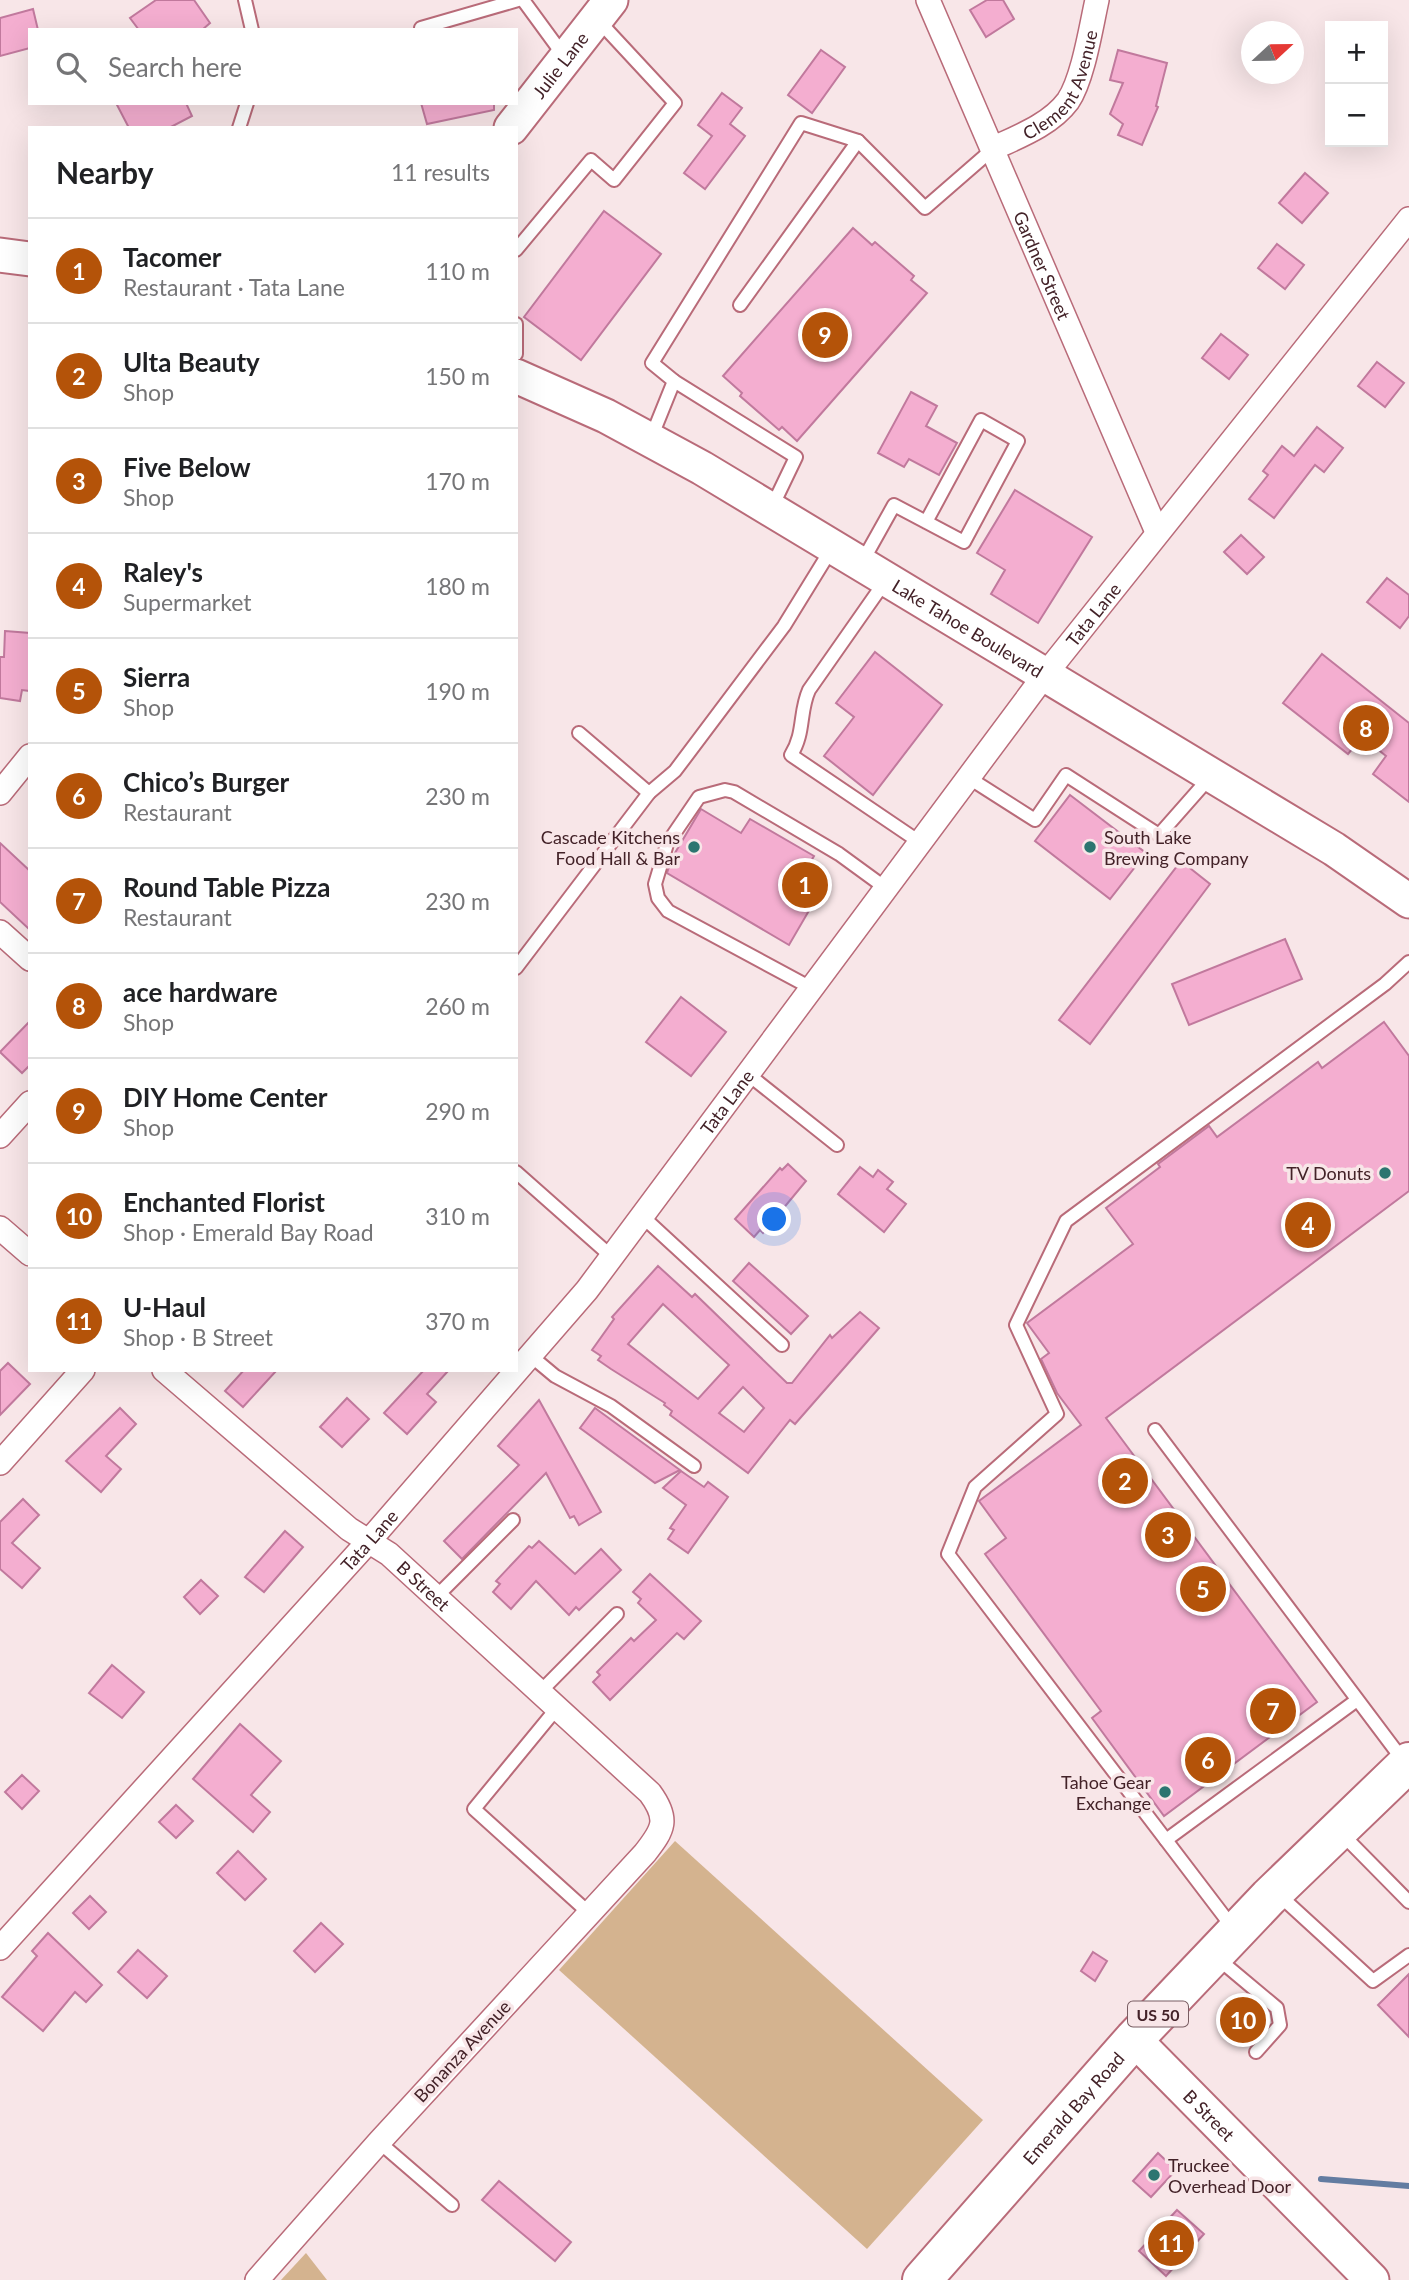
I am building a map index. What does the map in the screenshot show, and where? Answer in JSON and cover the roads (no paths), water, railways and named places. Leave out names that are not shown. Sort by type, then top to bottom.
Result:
[{"type":"highway","name":"Emerald Bay Road","points":[[934,2272],[1134,2039],[1275,1891],[1408,1763]]},
{"type":"main road","name":"Julie Lane","points":[[513,126],[604,9]]},
{"type":"main road","points":[[0,255],[28,259]]},
{"type":"main road","name":"Lake Tahoe Boulevard","points":[[518,377],[651,439],[1334,849],[1409,901]]},
{"type":"main road","name":"B Street","points":[[1134,2039],[1372,2280]]},
{"type":"street","name":"Gardner Street","points":[[928,0],[995,148],[1157,532]]},
{"type":"street","name":"Clement Avenue","points":[[995,148],[1036,129],[1068,100],[1085,56],[1097,0]]},
{"type":"street","name":"Tata Lane","points":[[518,1366],[531,1356],[643,1217],[1044,676],[1409,219]]},
{"type":"street","points":[[0,793],[28,758]]},
{"type":"street","points":[[0,932],[28,957]]},
{"type":"street","points":[[0,1136],[28,1105]]},
{"type":"street","points":[[0,1228],[28,1252]]},
{"type":"street","points":[[0,1463],[81,1372]]},
{"type":"street","name":"B Street","points":[[166,1372],[349,1530],[388,1554],[436,1597],[650,1793],[660,1807],[663,1821]]},
{"type":"street","name":"Tata Lane","points":[[0,1948],[369,1541],[505,1375]]},
{"type":"street","name":"Bonanza Avenue","points":[[257,2280],[379,2142],[645,1853],[657,1837],[663,1821]]},
{"type":"lane","points":[[245,0],[251,28]]},
{"type":"lane","points":[[421,28],[520,0],[566,58]]},
{"type":"lane","points":[[518,248],[591,160],[614,180],[675,103],[604,9]]},
{"type":"lane","points":[[240,126],[246,105]]},
{"type":"lane","points":[[771,511],[796,457],[674,381],[652,363],[801,123],[858,141],[925,208],[995,148]]},
{"type":"lane","points":[[740,305],[858,141]]},
{"type":"lane","points":[[651,439],[674,381]]},
{"type":"lane","points":[[921,843],[792,755],[800,741],[802,705],[874,572],[894,505],[926,522],[964,542],[1018,441],[981,420],[926,522]]},
{"type":"lane","points":[[518,965],[649,793],[675,771],[784,626],[833,547]]},
{"type":"lane","points":[[579,733],[649,793]]},
{"type":"lane","points":[[969,778],[1035,820],[1066,775],[1159,835],[1211,776]]},
{"type":"lane","points":[[813,989],[668,911],[658,898],[655,884],[667,844],[691,807],[699,797],[710,792],[734,792],[839,854],[887,889]]},
{"type":"lane","points":[[1256,2052],[1280,2025],[1277,2008],[1226,1944],[1166,1840],[948,1554],[975,1487],[1057,1414],[1016,1325],[1066,1222],[1385,984],[1409,962]]},
{"type":"lane","points":[[749,1075],[837,1145]]},
{"type":"lane","points":[[518,1174],[612,1257]]},
{"type":"lane","points":[[643,1217],[782,1345]]},
{"type":"lane","points":[[531,1356],[555,1376],[611,1406],[694,1466]]},
{"type":"lane","points":[[1155,1430],[1357,1700],[1408,1763]]},
{"type":"lane","points":[[436,1597],[513,1520]]},
{"type":"lane","points":[[589,1913],[474,1810],[549,1700],[617,1614]]},
{"type":"lane","points":[[1166,1840],[1357,1700]]},
{"type":"lane","points":[[1338,1830],[1409,1902]]},
{"type":"lane","points":[[1275,1891],[1373,1981],[1409,1955]]},
{"type":"lane","points":[[379,2142],[452,2205]]},
{"type":"waterway","points":[[1321,2179],[1409,2186]]},
{"type":"place","name":"DIY Home Center","points":[[825,335]]},
{"type":"place","name":"ace hardware","points":[[1366,728]]},
{"type":"place","name":"Cascade Kitchens Food Hall & Bar","points":[[694,847]]},
{"type":"place","name":"South Lake Brewing Company","points":[[1090,847]]},
{"type":"place","name":"Tacomer","points":[[805,885]]},
{"type":"place","name":"TV Donuts","points":[[1385,1173]]},
{"type":"place","name":"Raley's","points":[[1308,1225]]},
{"type":"place","name":"Ulta Beauty","points":[[1125,1481]]},
{"type":"place","name":"Five Below","points":[[1168,1535]]},
{"type":"place","name":"Sierra","points":[[1203,1589]]},
{"type":"place","name":"Round Table Pizza","points":[[1273,1711]]},
{"type":"place","name":"Chico’s Burger","points":[[1208,1760]]},
{"type":"place","name":"Tahoe Gear Exchange","points":[[1165,1792]]},
{"type":"place","name":"Enchanted Florist","points":[[1243,2020]]},
{"type":"place","name":"Truckee Overhead Door","points":[[1154,2175]]},
{"type":"place","name":"U-Haul","points":[[1171,2243]]}]
